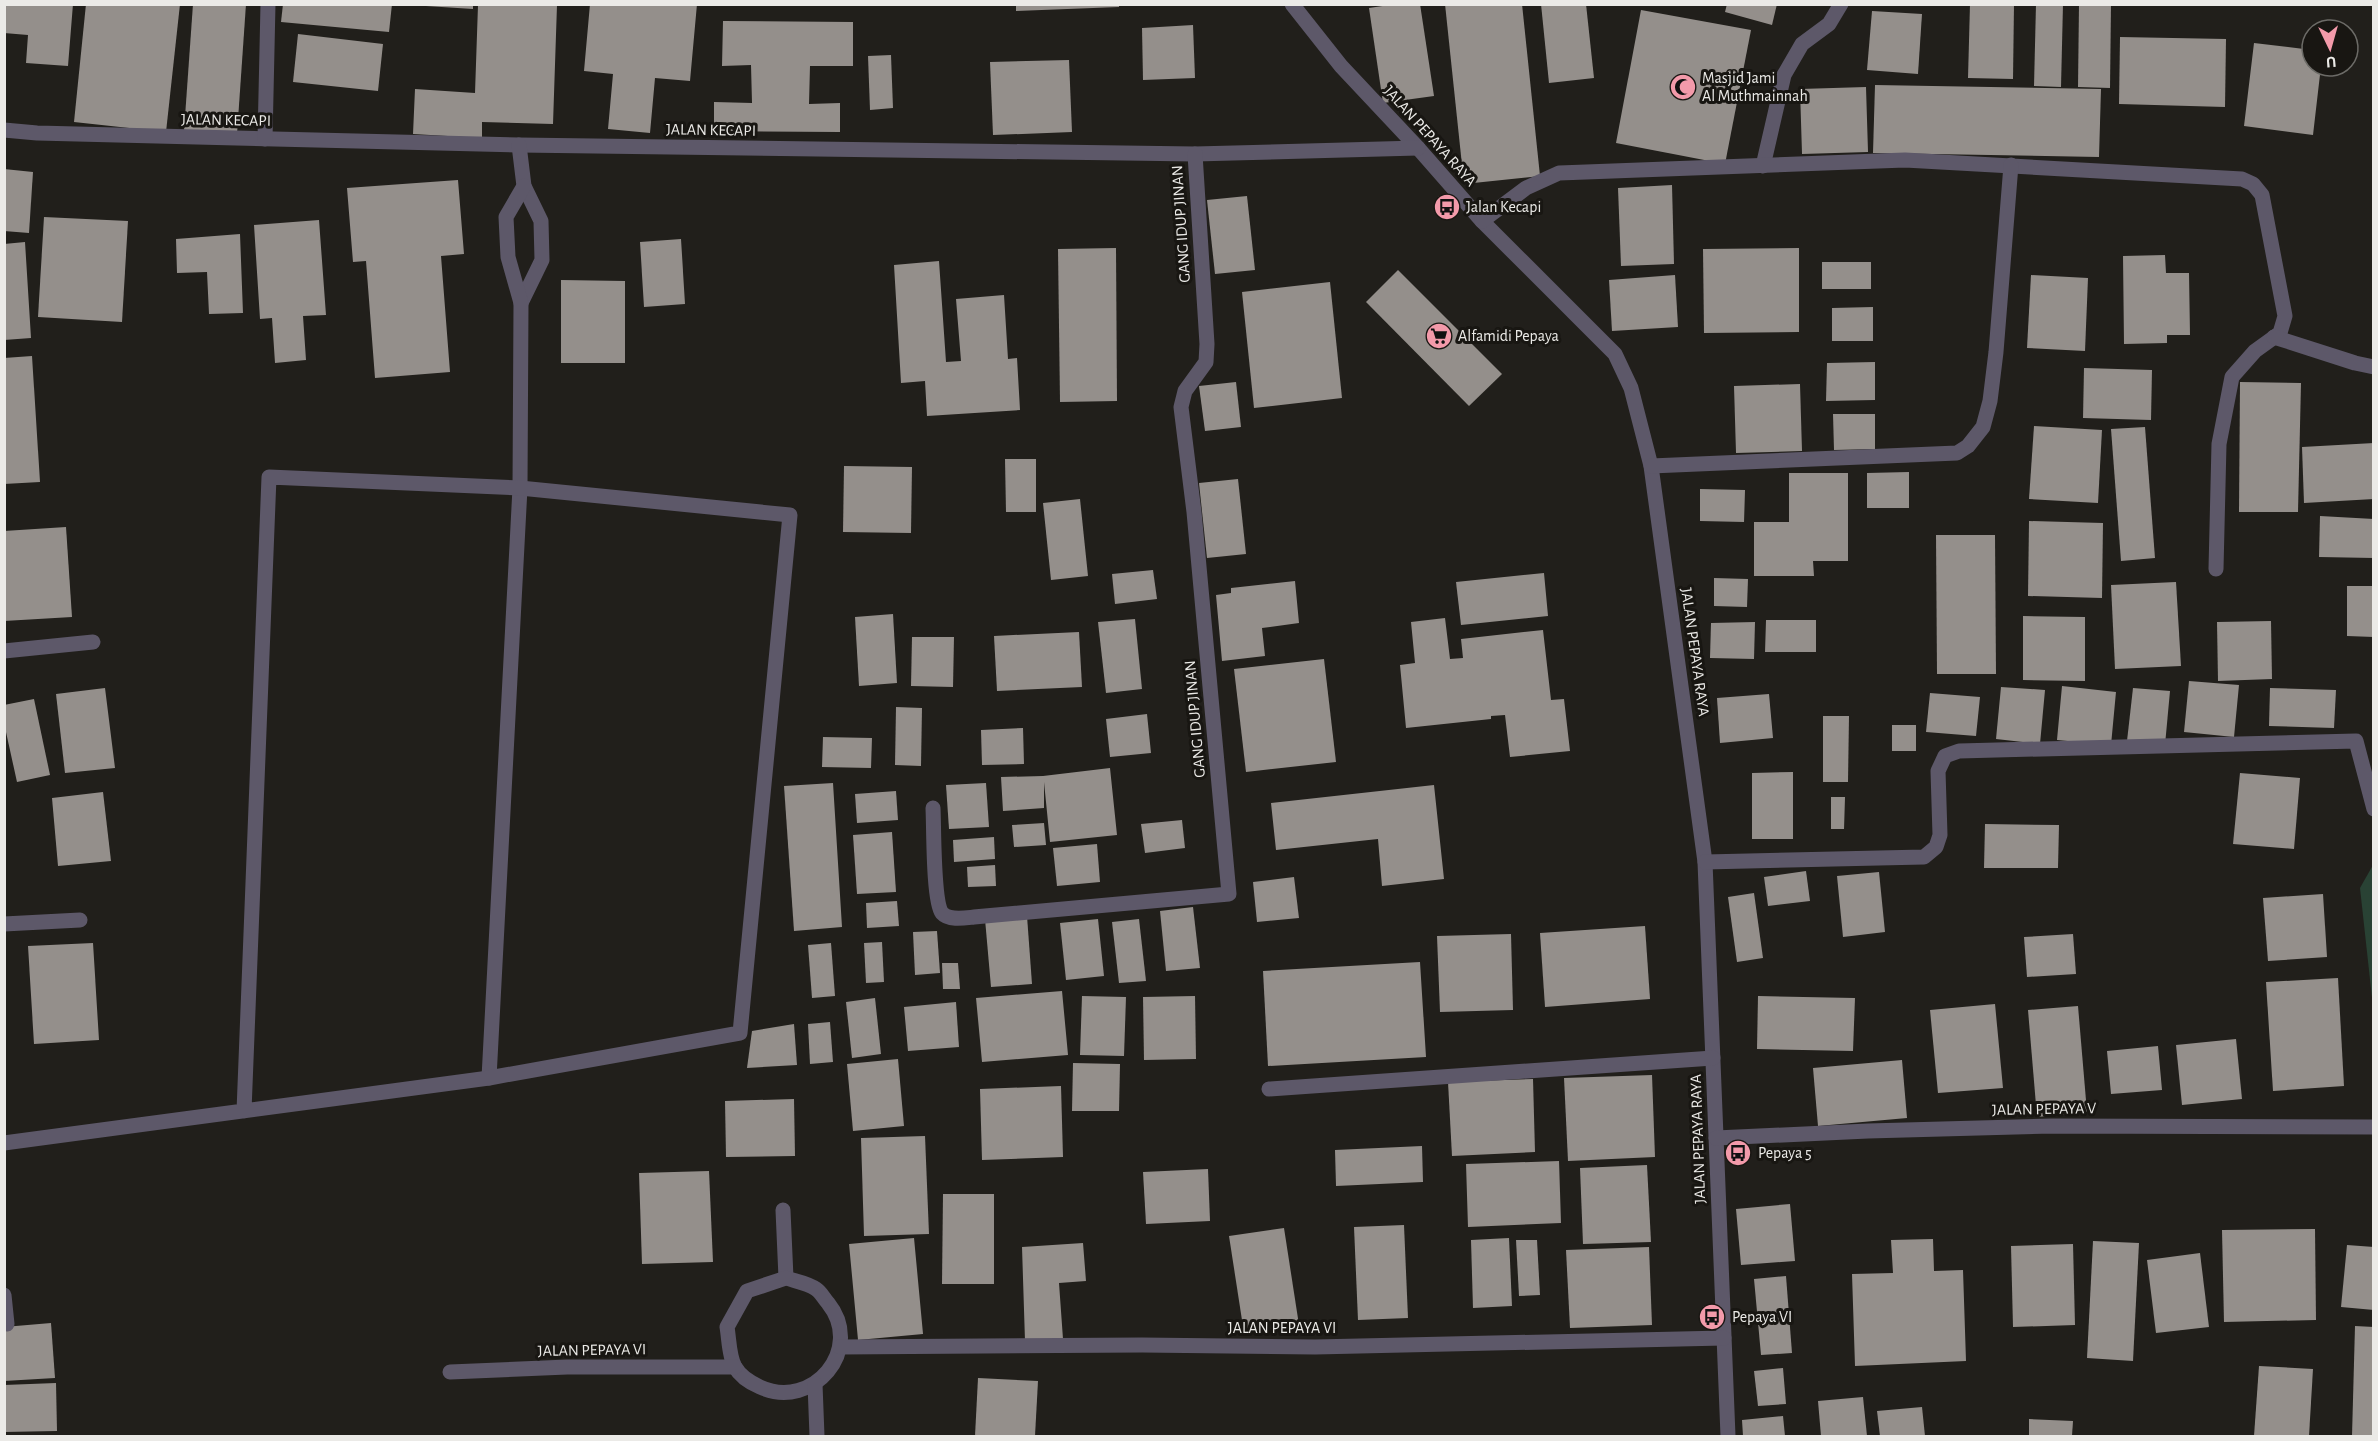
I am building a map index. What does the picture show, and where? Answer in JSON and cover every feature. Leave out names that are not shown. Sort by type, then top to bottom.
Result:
[{"type":"street","points":[[266,139],[268,4]]},
{"type":"street","name":"JALAN PEPAYA RAYA","points":[[1292,4],[1341,66],[1418,148],[1482,222],[1615,354],[1631,388],[1652,466],[1705,862],[1728,1437]]},
{"type":"street","points":[[1763,166],[1784,75],[1802,44],[1829,24],[1841,4]]},
{"type":"street","name":"JALAN KECAPI","points":[[4,130],[37,133],[519,145],[1195,154],[1418,148]]},
{"type":"street","points":[[519,145],[524,186],[541,221],[542,261],[521,303]]},
{"type":"street","name":"GANG IDUP JINAN","points":[[933,808],[937,889],[941,911],[946,916],[974,917],[1230,894],[1194,512],[1181,406],[1185,391],[1206,362],[1208,344],[1195,154]]},
{"type":"street","points":[[1482,222],[1527,189],[1559,173],[1905,160],[2242,179],[2253,184],[2262,195],[2285,316],[2280,333],[2255,351],[2232,377],[2219,444],[2216,569]]},
{"type":"street","points":[[1652,466],[1957,453],[1968,446],[1983,427],[1990,401],[2011,165]]},
{"type":"street","points":[[489,1078],[520,488],[521,303],[508,257],[506,217],[524,186]]},
{"type":"street","points":[[2274,337],[2373,367]]},
{"type":"street","points":[[4,1143],[244,1111],[489,1078],[740,1033],[790,515],[520,488],[269,477],[244,1111]]},
{"type":"street","points":[[4,651],[93,642]]},
{"type":"street","points":[[1705,862],[1924,857],[1936,847],[1940,835],[1938,771],[1945,756],[1959,752],[2356,741],[2373,809]]},
{"type":"street","points":[[4,924],[80,920]]},
{"type":"street","points":[[1269,1089],[1713,1058]]},
{"type":"street","name":"JALAN PEPAYA V","points":[[1716,1138],[2052,1126],[2373,1126]]},
{"type":"street","points":[[783,1210],[786,1278]]},
{"type":"street","points":[[786,1278],[817,1289],[837,1315],[840,1347],[832,1368],[815,1384],[794,1392],[771,1392],[750,1383],[735,1367],[727,1327],[747,1291],[786,1278]]},
{"type":"street","points":[[4,1295],[7,1324]]},
{"type":"street","name":"JALAN PEPAYA VI","points":[[840,1347],[1142,1345],[1304,1347],[1724,1338]]},
{"type":"street","name":"JALAN PEPAYA VI","points":[[450,1372],[567,1367],[735,1367]]},
{"type":"street","points":[[815,1384],[818,1437]]},
{"type":"green space","points":[[2373,865],[2373,1007],[2360,888]]},
{"type":"building","points":[[4,4],[73,4],[68,66],[26,63],[28,35],[4,33]]},
{"type":"building","points":[[86,4],[180,4],[166,132],[74,122]]},
{"type":"building","points":[[193,4],[246,4],[237,134],[184,131]]},
{"type":"building","points":[[283,4],[392,4],[389,32],[281,22]]},
{"type":"building","points":[[426,4],[473,4],[473,9],[426,6]]},
{"type":"building","points":[[590,4],[697,4],[690,81],[655,78],[650,133],[608,129],[613,74],[584,71]]},
{"type":"building","points":[[1016,4],[1119,4],[1119,7],[1016,11]]},
{"type":"building","points":[[1396,4],[1420,4],[1434,96],[1383,103],[1369,8]]},
{"type":"building","points":[[1445,4],[1522,4],[1540,176],[1464,184]]},
{"type":"building","points":[[1541,4],[1586,4],[1594,78],[1549,83]]},
{"type":"building","points":[[1727,4],[1777,4],[1772,25],[1725,12]]},
{"type":"building","points":[[1970,4],[2014,4],[2013,79],[1968,78]]},
{"type":"building","points":[[2036,4],[2063,4],[2061,87],[2034,86]]},
{"type":"building","points":[[2079,4],[2111,4],[2110,88],[2078,87]]},
{"type":"building","points":[[478,5],[557,5],[553,124],[482,122],[482,138],[413,134],[415,89],[475,93]]},
{"type":"building","name":"Masjid Jami Al Muthmainnah","points":[[1641,10],[1751,30],[1725,164],[1616,143]]},
{"type":"building","points":[[1872,11],[1922,14],[1918,74],[1867,70]]},
{"type":"building","points":[[723,21],[853,22],[853,66],[810,66],[809,104],[840,103],[840,132],[714,131],[714,102],[752,103],[751,65],[722,66]]},
{"type":"building","points":[[1193,25],[1195,78],[1143,80],[1142,28]]},
{"type":"building","points":[[298,34],[383,44],[378,91],[293,82]]},
{"type":"building","points":[[2120,37],[2226,39],[2225,107],[2119,104]]},
{"type":"building","points":[[2254,43],[2300,49],[2300,78],[2320,78],[2313,135],[2244,126]]},
{"type":"building","points":[[891,55],[893,108],[870,110],[868,56]]},
{"type":"building","points":[[1069,60],[1072,132],[993,135],[990,62]]},
{"type":"building","points":[[1875,85],[2101,89],[2099,157],[1873,153]]},
{"type":"building","points":[[1866,87],[1868,152],[1802,154],[1800,89]]},
{"type":"building","points":[[4,169],[33,172],[29,233],[4,231]]},
{"type":"building","points":[[458,180],[464,254],[441,256],[450,372],[375,378],[366,261],[353,262],[347,188]]},
{"type":"building","points":[[1672,185],[1674,264],[1621,266],[1618,188]]},
{"type":"building","points":[[1247,196],[1255,270],[1215,274],[1207,200]]},
{"type":"building","points":[[44,217],[128,221],[122,322],[38,317]]},
{"type":"building","points":[[319,220],[326,315],[303,316],[306,360],[275,363],[272,318],[260,319],[254,225]]},
{"type":"building","points":[[240,234],[243,313],[209,314],[207,272],[177,273],[176,239]]},
{"type":"building","points":[[681,239],[685,304],[644,307],[640,242]]},
{"type":"building","points":[[25,242],[31,338],[4,340],[4,244]]},
{"type":"building","points":[[1116,248],[1117,401],[1060,402],[1058,249]]},
{"type":"building","points":[[1799,248],[1799,332],[1704,333],[1703,249]]},
{"type":"building","points":[[2165,255],[2166,273],[2189,273],[2190,335],[2167,335],[2167,343],[2124,344],[2123,256]]},
{"type":"building","points":[[939,261],[946,362],[961,361],[956,299],[1004,295],[1008,359],[1017,358],[1020,410],[927,416],[925,381],[901,383],[894,265]]},
{"type":"building","points":[[1822,262],[1871,262],[1871,289],[1822,289]]},
{"type":"building","points":[[1398,270],[1502,374],[1469,406],[1366,302]]},
{"type":"building","points":[[1675,275],[1678,327],[1612,331],[1609,280]]},
{"type":"building","points":[[2031,275],[2088,278],[2085,351],[2027,348]]},
{"type":"building","points":[[561,280],[625,281],[625,363],[561,363]]},
{"type":"building","points":[[1330,282],[1342,398],[1254,408],[1242,292]]},
{"type":"building","points":[[1873,307],[1873,341],[1832,341],[1832,308]]},
{"type":"building","points":[[32,356],[40,482],[4,484],[4,358]]},
{"type":"building","points":[[1875,362],[1875,400],[1826,401],[1827,363]]},
{"type":"building","points":[[2084,368],[2152,370],[2151,420],[2083,418]]},
{"type":"building","points":[[1236,382],[1241,427],[1205,431],[1199,386]]},
{"type":"building","points":[[2240,382],[2301,383],[2298,512],[2239,512]]},
{"type":"building","points":[[1800,384],[1802,451],[1736,453],[1734,386]]},
{"type":"building","points":[[1833,414],[1875,414],[1875,449],[1834,450]]},
{"type":"building","points":[[2034,426],[2102,430],[2098,503],[2029,499]]},
{"type":"building","points":[[2145,427],[2155,558],[2121,561],[2111,429]]},
{"type":"building","points":[[2374,443],[2374,499],[2304,503],[2302,447]]},
{"type":"building","points":[[1005,459],[1036,459],[1036,512],[1006,512]]},
{"type":"building","points":[[844,466],[912,467],[911,533],[843,532]]},
{"type":"building","points":[[1909,472],[1909,508],[1867,508],[1867,473]]},
{"type":"building","points":[[1789,473],[1848,473],[1848,561],[1813,561],[1814,576],[1754,576],[1754,522],[1789,522]]},
{"type":"building","points":[[1238,479],[1246,554],[1207,558],[1199,483]]},
{"type":"building","points":[[1700,489],[1745,490],[1744,522],[1700,521]]},
{"type":"building","points":[[1080,499],[1088,576],[1051,580],[1043,503]]},
{"type":"building","points":[[2320,516],[2374,519],[2374,558],[2319,557]]},
{"type":"building","points":[[2029,521],[2103,523],[2102,598],[2028,596]]},
{"type":"building","points":[[66,527],[72,617],[4,621],[4,531]]},
{"type":"building","points":[[1936,535],[1995,535],[1996,674],[1937,674]]},
{"type":"building","points":[[1153,570],[1157,599],[1115,604],[1112,574]]},
{"type":"building","points":[[1544,573],[1548,616],[1461,625],[1456,582]]},
{"type":"building","points":[[1714,578],[1748,579],[1747,607],[1714,606]]},
{"type":"building","points":[[1295,581],[1299,623],[1262,628],[1265,656],[1222,661],[1216,595],[1231,593],[1231,588]]},
{"type":"building","points":[[2176,582],[2181,666],[2115,669],[2111,585]]},
{"type":"building","points":[[2347,586],[2374,586],[2374,637],[2347,636]]},
{"type":"building","points":[[893,614],[897,683],[859,686],[855,617]]},
{"type":"building","points":[[2023,616],[2085,617],[2085,681],[2023,680]]},
{"type":"building","points":[[1445,618],[1450,659],[1463,658],[1461,639],[1543,630],[1551,700],[1564,699],[1570,751],[1510,757],[1505,715],[1491,716],[1491,719],[1406,728],[1400,665],[1415,663],[1411,622]]},
{"type":"building","points":[[1135,619],[1142,689],[1106,693],[1098,622]]},
{"type":"building","points":[[1766,620],[1816,620],[1816,652],[1765,652]]},
{"type":"building","points":[[2271,621],[2272,679],[2218,681],[2217,622]]},
{"type":"building","points":[[1755,622],[1754,659],[1710,658],[1711,623]]},
{"type":"building","points":[[1079,632],[1082,687],[997,691],[994,636]]},
{"type":"building","points":[[912,637],[954,637],[953,687],[911,686]]},
{"type":"building","points":[[1324,659],[1336,762],[1246,772],[1234,669]]},
{"type":"building","points":[[2189,681],[2239,685],[2234,737],[2184,732]]},
{"type":"building","points":[[2062,686],[2116,692],[2111,745],[2057,740]]},
{"type":"building","points":[[2001,687],[2045,690],[2040,744],[1996,739]]},
{"type":"building","points":[[105,688],[115,768],[65,773],[56,694]]},
{"type":"building","points":[[2133,688],[2170,691],[2165,745],[2127,741]]},
{"type":"building","points":[[2270,688],[2336,690],[2334,728],[2269,726]]},
{"type":"building","points":[[1930,693],[1980,697],[1976,736],[1926,732]]},
{"type":"building","points":[[1769,694],[1773,738],[1720,743],[1717,698]]},
{"type":"building","points":[[34,699],[50,775],[17,782],[4,723],[4,705]]},
{"type":"building","points":[[896,707],[922,708],[921,766],[895,765]]},
{"type":"building","points":[[1147,714],[1151,753],[1110,757],[1106,719]]},
{"type":"building","points":[[1823,716],[1849,716],[1848,782],[1823,782]]},
{"type":"building","points":[[1892,725],[1916,725],[1916,751],[1892,751]]},
{"type":"building","points":[[1023,728],[1024,764],[982,765],[981,730]]},
{"type":"building","points":[[823,737],[872,738],[871,768],[822,767]]},
{"type":"building","points":[[1110,768],[1117,835],[1050,842],[1044,782],[1044,808],[1003,811],[1001,777],[1043,776]]},
{"type":"building","points":[[1793,772],[1793,839],[1752,839],[1752,773]]},
{"type":"building","points":[[2240,773],[2300,778],[2294,849],[2233,844]]},
{"type":"building","points":[[833,783],[842,927],[794,931],[784,786]]},
{"type":"building","points":[[986,783],[989,827],[949,829],[946,785]]},
{"type":"building","points":[[1434,785],[1444,879],[1382,886],[1378,839],[1276,850],[1271,803]]},
{"type":"building","points":[[896,791],[898,820],[857,823],[855,794]]},
{"type":"building","points":[[103,792],[111,861],[58,866],[52,798]]},
{"type":"building","points":[[1831,797],[1845,797],[1844,829],[1831,829]]},
{"type":"building","points":[[1182,820],[1185,848],[1145,853],[1141,824]]},
{"type":"building","points":[[1044,823],[1046,845],[1014,847],[1012,825]]},
{"type":"building","points":[[1985,824],[2059,825],[2058,868],[1984,868]]},
{"type":"building","points":[[892,832],[896,892],[857,894],[853,835]]},
{"type":"building","points":[[994,837],[995,859],[954,862],[953,840]]},
{"type":"building","points":[[1097,844],[1100,882],[1057,886],[1053,848]]},
{"type":"building","points":[[995,865],[996,886],[968,887],[967,867]]},
{"type":"building","points":[[1806,871],[1810,901],[1768,906],[1764,877]]},
{"type":"building","points":[[1879,872],[1885,932],[1843,937],[1837,876]]},
{"type":"building","points":[[1294,877],[1299,918],[1257,922],[1253,882]]},
{"type":"building","points":[[1754,893],[1763,958],[1737,962],[1728,897]]},
{"type":"building","points":[[2323,894],[2327,957],[2268,961],[2263,898]]},
{"type":"building","points":[[897,901],[899,926],[867,928],[866,903]]},
{"type":"building","points":[[1193,907],[1200,968],[1166,971],[1160,911]]},
{"type":"building","points":[[1027,916],[1032,984],[991,987],[985,919]]},
{"type":"building","points":[[1098,919],[1104,976],[1066,980],[1060,923]]},
{"type":"building","points":[[1139,919],[1146,981],[1119,983],[1112,922]]},
{"type":"building","points":[[1645,926],[1650,999],[1545,1007],[1540,933]]},
{"type":"building","points":[[937,931],[940,973],[915,975],[913,932]]},
{"type":"building","points":[[1511,934],[1513,1010],[1440,1012],[1437,936]]},
{"type":"building","points":[[2073,934],[2076,974],[2027,977],[2024,937]]},
{"type":"building","points":[[882,942],[884,982],[866,983],[864,943]]},
{"type":"building","points":[[93,943],[99,1040],[34,1044],[28,946]]},
{"type":"building","points":[[831,943],[835,996],[812,998],[808,945]]},
{"type":"building","points":[[1420,962],[1426,1057],[1268,1066],[1263,971]]},
{"type":"building","points":[[942,963],[958,963],[960,989],[943,989]]},
{"type":"building","points":[[2338,978],[2344,1086],[2273,1091],[2266,982]]},
{"type":"building","points":[[1062,991],[1068,1055],[982,1062],[976,998]]},
{"type":"building","points":[[1082,996],[1126,997],[1124,1056],[1080,1055]]},
{"type":"building","points":[[1195,996],[1196,1059],[1144,1060],[1143,997]]},
{"type":"building","points":[[1758,996],[1855,998],[1853,1051],[1757,1049]]},
{"type":"building","points":[[875,998],[881,1054],[852,1058],[846,1002]]},
{"type":"building","points":[[956,1002],[959,1047],[908,1051],[904,1007]]},
{"type":"building","points":[[1995,1004],[2003,1088],[1938,1093],[1930,1010]]},
{"type":"building","points":[[2078,1006],[2087,1112],[2037,1117],[2028,1010]]},
{"type":"building","points":[[830,1022],[833,1062],[810,1064],[808,1024]]},
{"type":"building","points":[[794,1024],[797,1065],[747,1068],[752,1031]]},
{"type":"building","points":[[2236,1039],[2242,1099],[2182,1105],[2176,1045]]},
{"type":"building","points":[[2158,1046],[2162,1090],[2111,1094],[2107,1051]]},
{"type":"building","points":[[898,1059],[904,1126],[853,1131],[847,1064]]},
{"type":"building","points":[[1902,1060],[1907,1118],[1818,1126],[1813,1068]]},
{"type":"building","points":[[1073,1063],[1120,1064],[1119,1111],[1072,1111]]},
{"type":"building","points":[[1652,1075],[1655,1157],[1568,1161],[1564,1078]]},
{"type":"building","points":[[1533,1079],[1535,1152],[1452,1156],[1448,1082]]},
{"type":"building","points":[[1061,1086],[1063,1157],[982,1160],[980,1089]]},
{"type":"building","points":[[794,1099],[795,1156],[726,1157],[725,1101]]},
{"type":"building","points":[[925,1136],[929,1234],[864,1236],[861,1138]]},
{"type":"building","points":[[1422,1146],[1423,1182],[1336,1186],[1335,1150]]},
{"type":"building","points":[[1559,1161],[1561,1223],[1468,1227],[1466,1164]]},
{"type":"building","points":[[1647,1165],[1651,1242],[1583,1244],[1580,1168]]},
{"type":"building","points":[[1208,1169],[1210,1221],[1146,1224],[1143,1172]]},
{"type":"building","points":[[709,1171],[713,1262],[642,1264],[639,1173]]},
{"type":"building","points":[[943,1194],[994,1194],[994,1284],[942,1284]]},
{"type":"building","points":[[1790,1204],[1795,1261],[1741,1265],[1736,1209]]},
{"type":"building","points":[[1404,1225],[1408,1318],[1358,1320],[1354,1227]]},
{"type":"building","points":[[1284,1228],[1299,1325],[1244,1333],[1229,1236]]},
{"type":"building","points":[[2315,1229],[2316,1320],[2224,1322],[2222,1230]]},
{"type":"building","points":[[914,1238],[923,1334],[858,1340],[849,1244]]},
{"type":"building","points":[[1509,1238],[1512,1306],[1473,1308],[1471,1240]]},
{"type":"building","points":[[1933,1239],[1934,1271],[1963,1270],[1966,1361],[1855,1366],[1852,1274],[1893,1273],[1891,1240]]},
{"type":"building","points":[[1516,1240],[1537,1240],[1540,1295],[1519,1296]]},
{"type":"building","points":[[2093,1241],[2139,1243],[2133,1361],[2087,1358]]},
{"type":"building","points":[[1083,1243],[1086,1281],[1059,1283],[1063,1339],[1025,1341],[1022,1247]]},
{"type":"building","points":[[2073,1244],[2075,1325],[2013,1327],[2011,1246]]},
{"type":"building","points":[[2347,1245],[2374,1247],[2374,1310],[2341,1307]]},
{"type":"building","points":[[1649,1247],[1652,1325],[1570,1328],[1566,1250]]},
{"type":"building","points":[[2200,1253],[2209,1327],[2156,1333],[2147,1260]]},
{"type":"building","points":[[1786,1276],[1792,1353],[1761,1355],[1754,1279]]},
{"type":"building","points":[[51,1323],[55,1378],[4,1381],[4,1327]]},
{"type":"building","points":[[2355,1326],[2374,1327],[2374,1436],[2352,1436]]},
{"type":"building","points":[[2259,1366],[2313,1369],[2309,1436],[2254,1436]]},
{"type":"building","points":[[1783,1368],[1786,1404],[1758,1406],[1754,1371]]},
{"type":"building","points":[[978,1378],[1038,1381],[1035,1436],[975,1436]]},
{"type":"building","points":[[56,1383],[57,1431],[4,1432],[4,1385]]},
{"type":"building","points":[[1863,1397],[1867,1436],[1821,1436],[1818,1401]]},
{"type":"building","points":[[1922,1407],[1925,1436],[1880,1436],[1877,1411]]},
{"type":"building","points":[[1783,1416],[1785,1436],[1743,1436],[1742,1420]]},
{"type":"building","points":[[2029,1419],[2073,1421],[2072,1436],[2029,1436]]},
{"type":"place","name":"Masjid Jami Al Muthmainnah","points":[[1683,87]]},
{"type":"place","name":"Jalan Kecapi","points":[[1447,207]]},
{"type":"place","name":"Alfamidi Pepaya","points":[[1439,336]]},
{"type":"place","name":"Pepaya 5","points":[[1738,1153]]},
{"type":"place","name":"Pepaya VI","points":[[1712,1317]]}]
